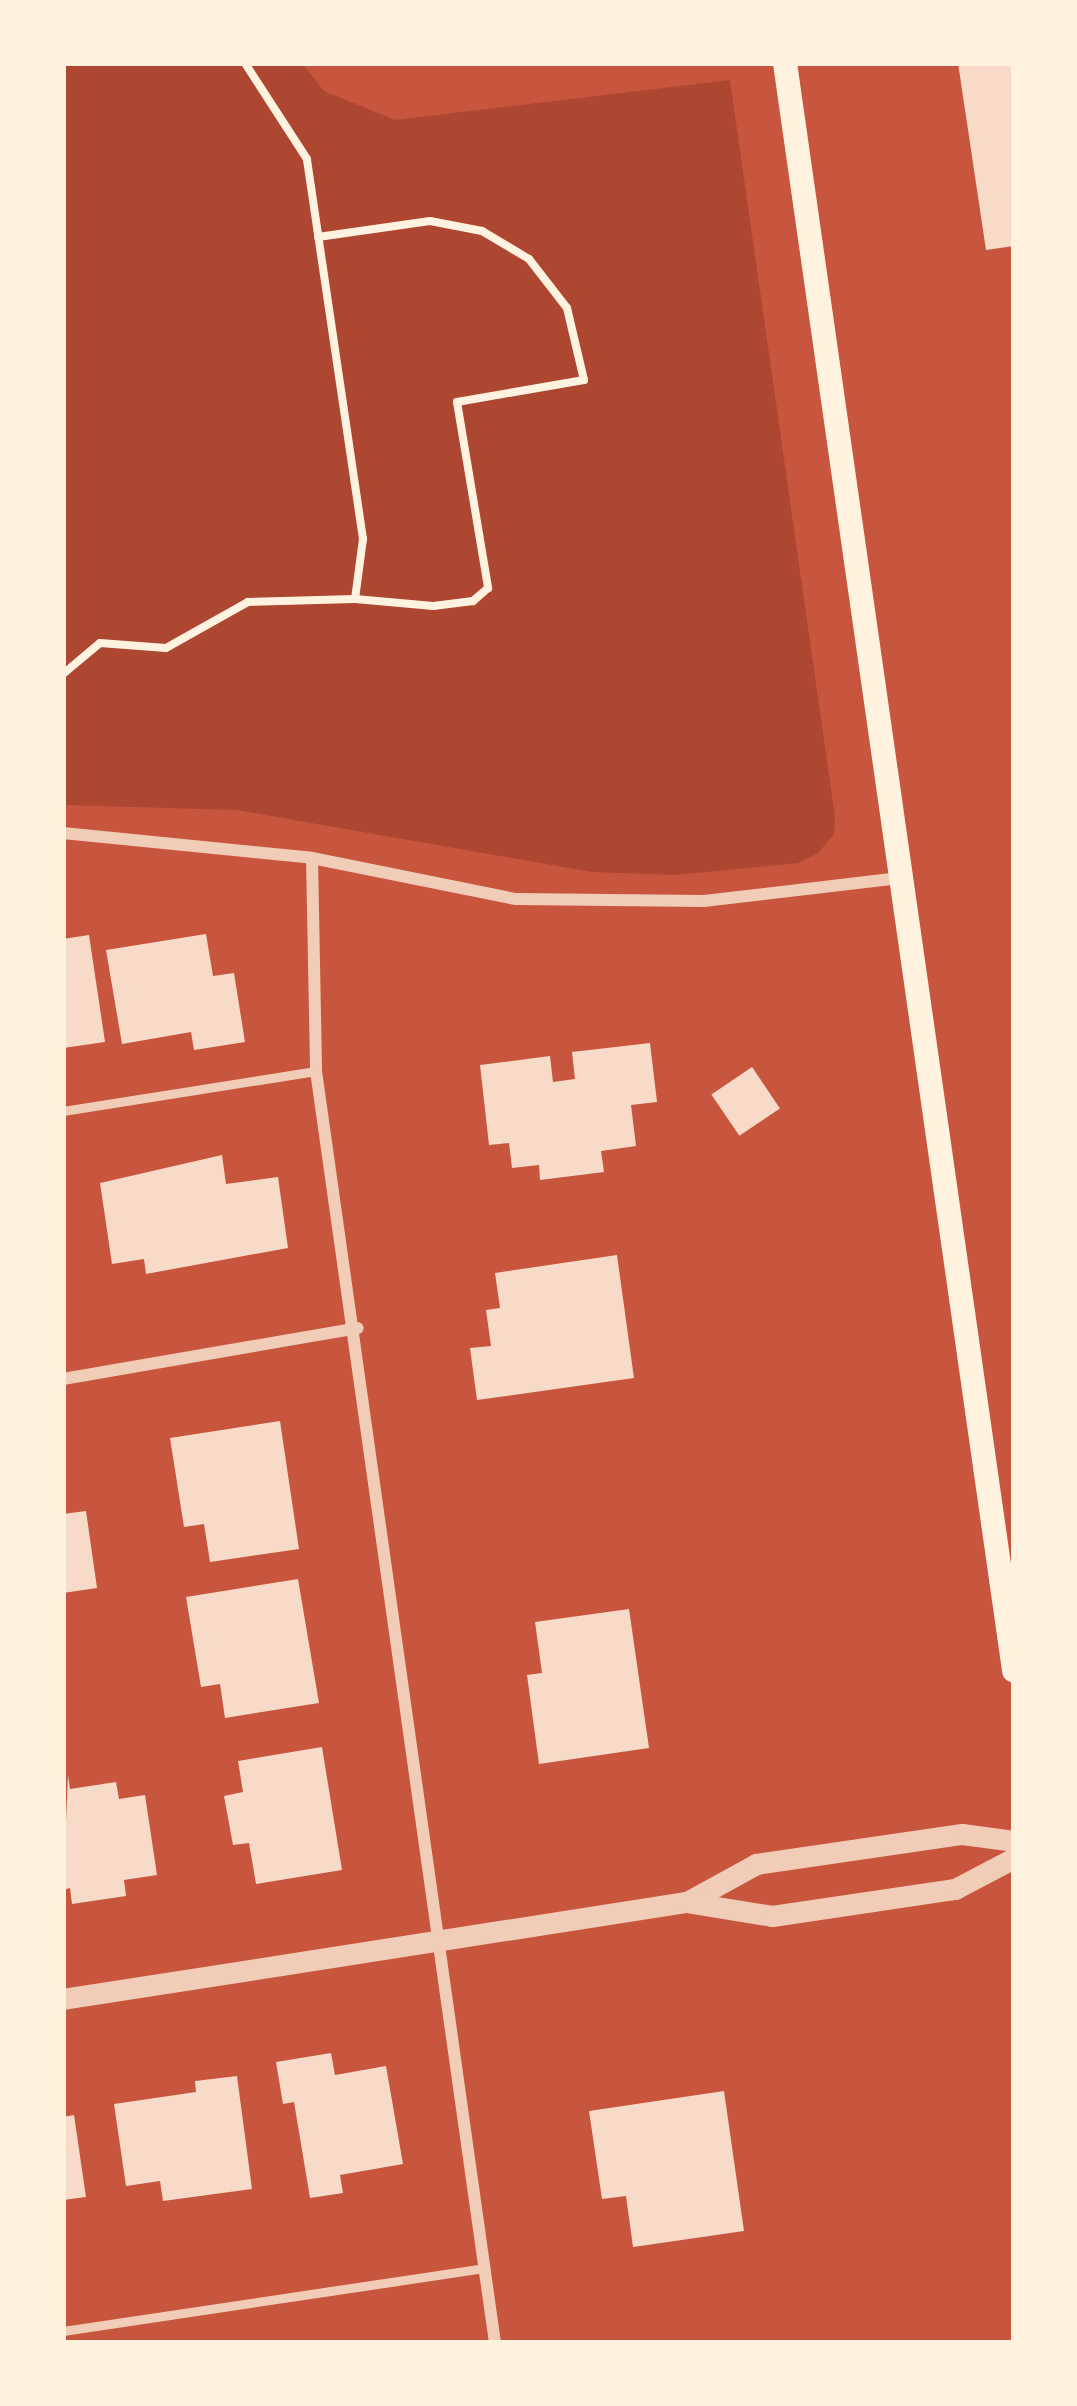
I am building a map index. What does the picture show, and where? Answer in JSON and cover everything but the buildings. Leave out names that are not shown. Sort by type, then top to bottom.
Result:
[{"type":"main road","points":[[785,63],[1014,1671]]},
{"type":"street","points":[[63,833],[312,858],[516,899],[704,901],[901,878]]},
{"type":"street","points":[[312,858],[316,1071],[358,1328],[495,2343]]},
{"type":"street","points":[[63,1379],[358,1328]]},
{"type":"street","points":[[686,1902],[756,1864],[962,1834],[1014,1841]]},
{"type":"street","points":[[63,1999],[686,1902],[772,1916],[955,1889],[1014,1858]]},
{"type":"lane","points":[[63,1111],[316,1071]]},
{"type":"lane","points":[[63,2331],[485,2268]]},
{"type":"path","points":[[245,63],[307,159],[363,539],[355,598]]},
{"type":"path","points":[[63,674],[100,644],[166,649],[248,602],[355,598],[433,607],[472,601],[488,588],[457,402],[584,380],[567,308],[529,259],[482,231],[430,221],[319,236]]},
{"type":"shaded area","points":[[63,63],[302,63],[324,91],[395,120],[730,80],[835,817],[834,834],[818,853],[799,863],[676,875],[592,872],[237,810],[63,805]]}]
